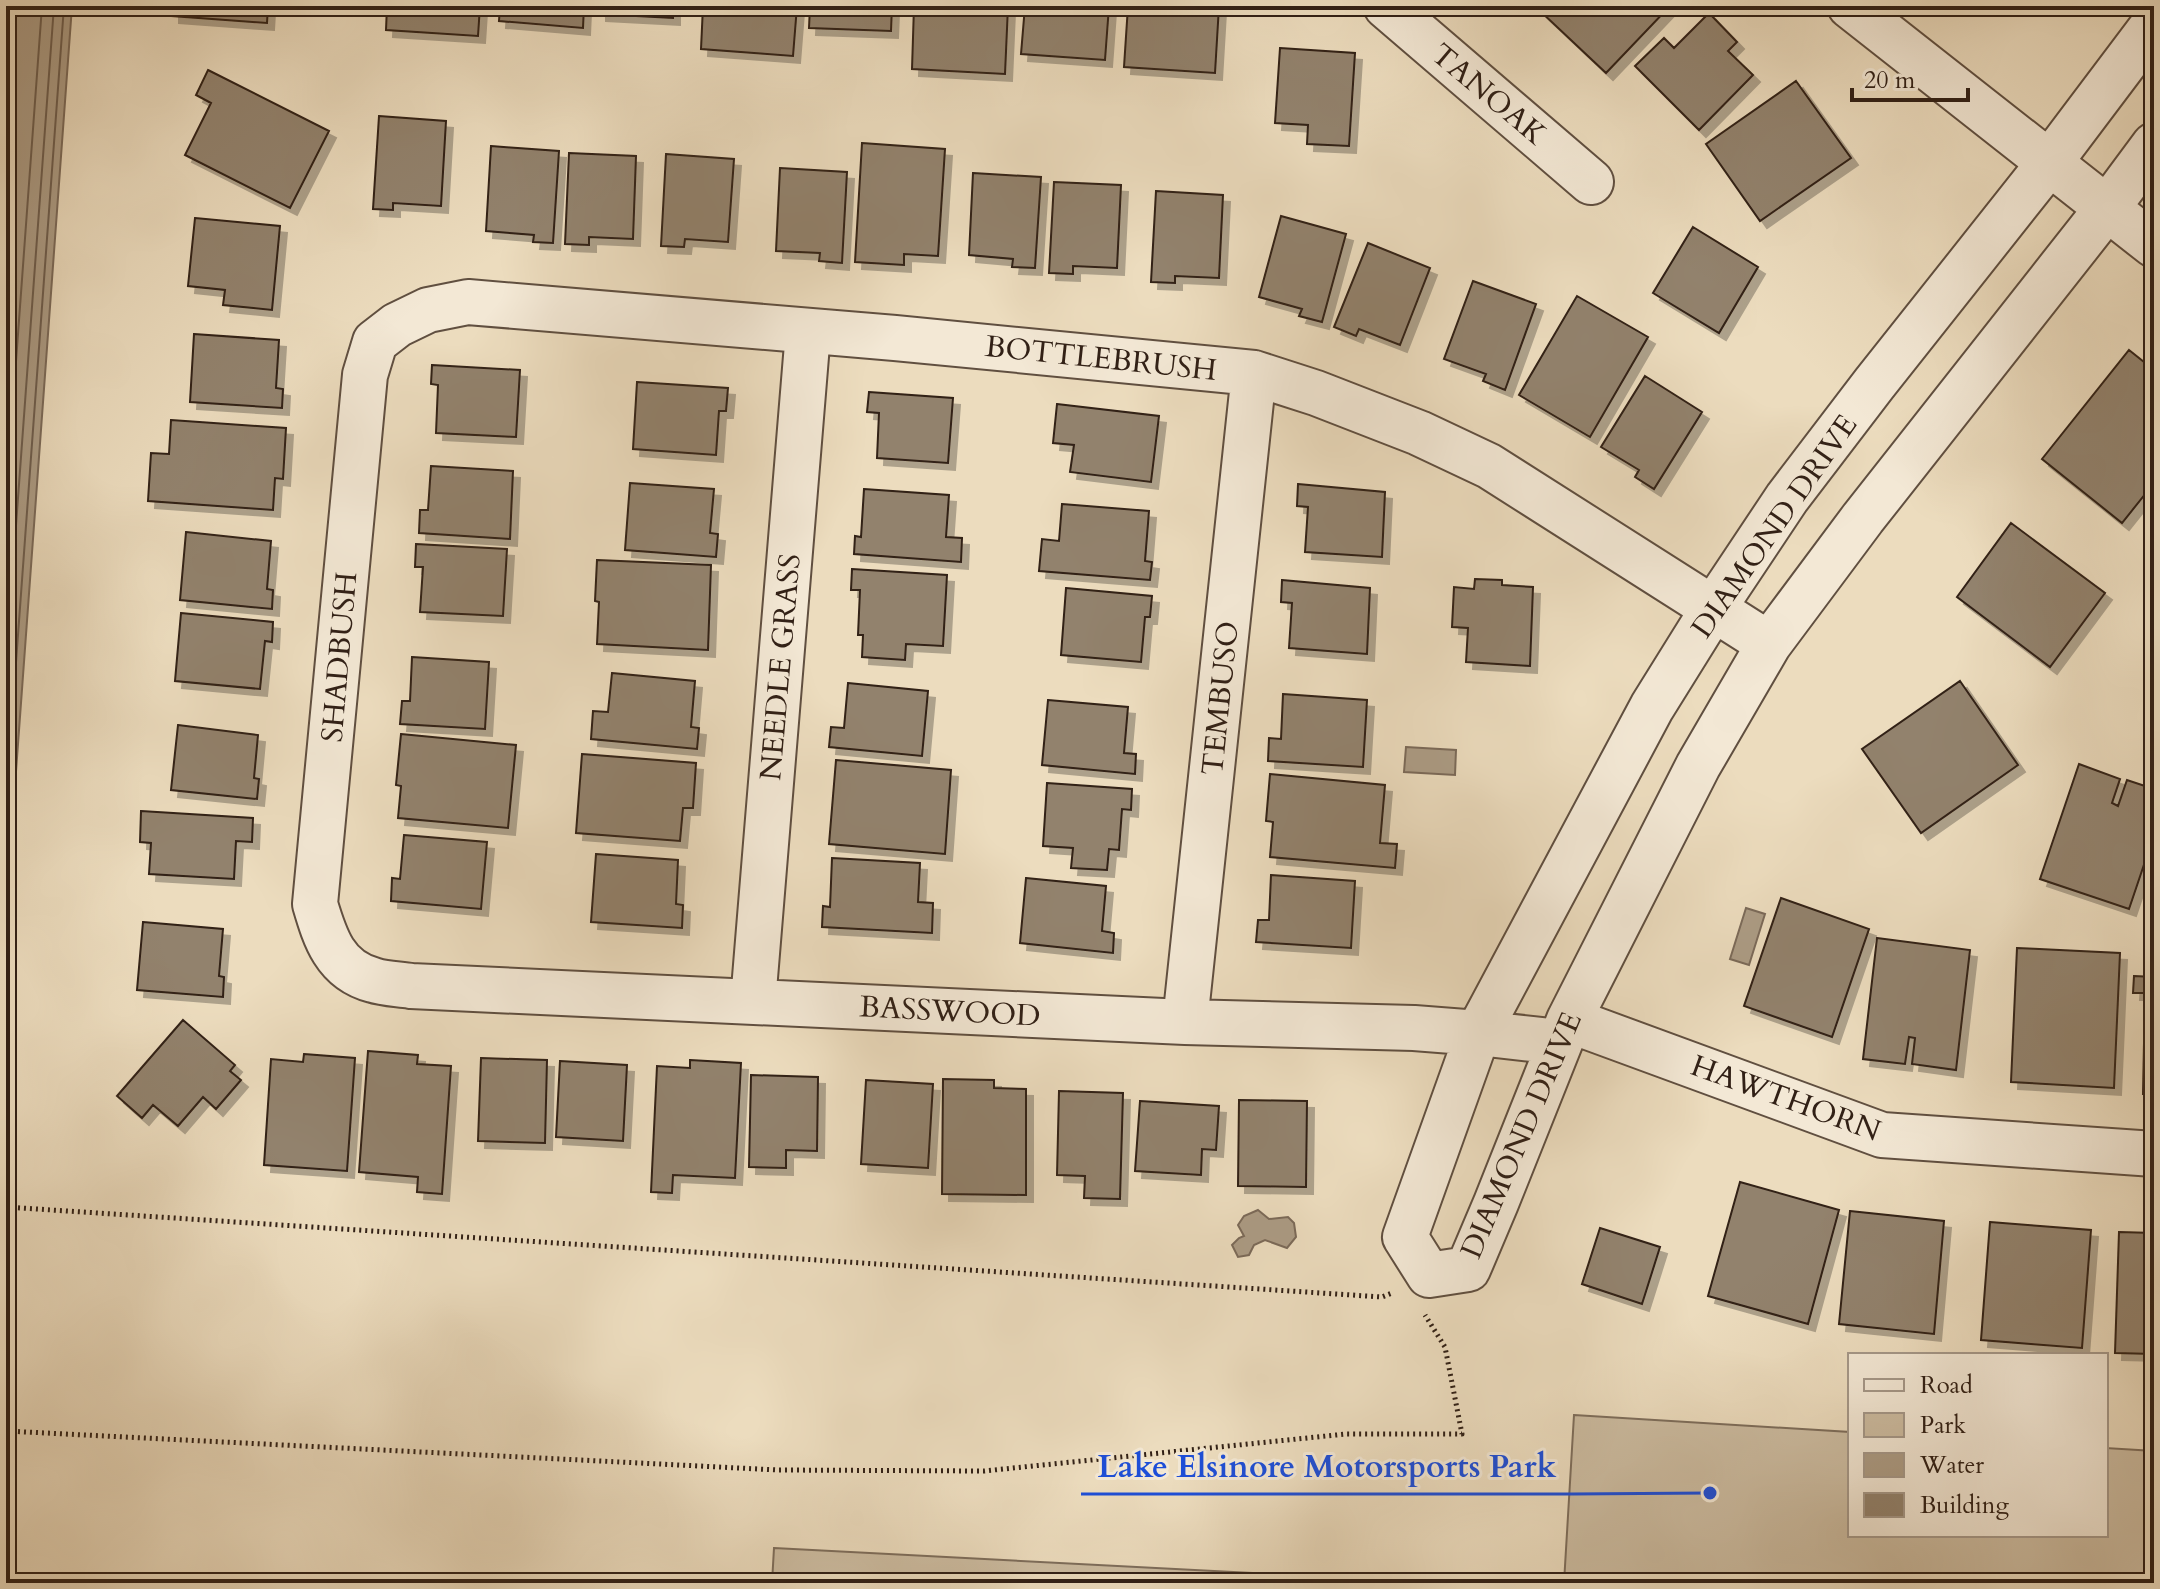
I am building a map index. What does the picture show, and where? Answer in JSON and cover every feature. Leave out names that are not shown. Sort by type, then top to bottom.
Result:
[{"type":"street","name":"TANOAK","points":[[1386,6],[1591,182]]},
{"type":"street","points":[[1850,6],[2154,245]]},
{"type":"street","name":"DIAMOND DRIVE","points":[[2154,24],[1787,498],[1652,707],[1478,1033],[1405,1237],[1429,1275],[1468,1269],[1564,1031],[1698,766],[1769,644],[1863,518],[2154,145]]},
{"type":"street","name":"BOTTLEBRUSH","points":[[375,342],[397,325],[428,310],[468,302],[1254,373],[1419,433],[1489,466],[1769,644]]},
{"type":"street","name":"NEEDLE GRASS","points":[[753,1002],[808,332]]},
{"type":"street","name":"SHADBUSH","points":[[344,966],[325,938],[315,904],[365,375],[375,342]]},
{"type":"street","name":"TEMBUSO","points":[[1185,1022],[1254,373]]},
{"type":"street","name":"BASSWOOD","points":[[344,966],[372,980],[411,986],[1185,1022],[1414,1028],[1478,1033],[1564,1031]]},
{"type":"street","name":"HAWTHORN","points":[[1564,1031],[1882,1135],[2154,1154]]},
{"type":"path","points":[[6,1207],[1382,1297],[1429,1275]]},
{"type":"path","points":[[6,1431],[778,1470],[968,1471],[1346,1434],[1462,1434],[1445,1347],[1417,1302],[1429,1275]]},
{"type":"green space","points":[[1574,1415],[1848,1432],[1848,1537],[2108,1537],[2108,1448],[2154,1451],[2154,1583],[1564,1583]]},
{"type":"green space","points":[[774,1548],[1443,1583],[772,1583]]},
{"type":"water","points":[[6,6],[72,6],[6,908]]},
{"type":"water","points":[[1406,747],[1456,750],[1455,775],[1404,772]]},
{"type":"water","points":[[1746,908],[1765,914],[1749,965],[1730,959]]},
{"type":"water","points":[[1258,1210],[1269,1219],[1288,1217],[1294,1223],[1296,1237],[1287,1248],[1265,1240],[1254,1245],[1249,1255],[1238,1257],[1232,1245],[1244,1236],[1238,1225],[1244,1216]]},
{"type":"building","points":[[172,6],[268,6],[267,23],[172,16]]},
{"type":"building","points":[[387,6],[480,6],[478,36],[386,30]]},
{"type":"building","points":[[500,6],[584,6],[583,28],[499,21]]},
{"type":"building","points":[[599,6],[673,6],[673,18],[599,14]]},
{"type":"building","points":[[703,6],[797,6],[793,56],[701,49]]},
{"type":"building","points":[[810,6],[892,6],[891,31],[809,28]]},
{"type":"building","points":[[914,6],[1008,6],[1005,74],[912,69]]},
{"type":"building","points":[[1025,6],[1109,6],[1105,60],[1021,54]]},
{"type":"building","points":[[1128,6],[1219,6],[1215,73],[1124,67]]},
{"type":"building","points":[[1542,6],[1670,6],[1606,73],[1539,10]]},
{"type":"building","points":[[1709,13],[1737,42],[1728,51],[1753,75],[1699,130],[1635,66],[1664,38],[1674,48]]},
{"type":"building","points":[[1280,48],[1355,53],[1349,146],[1307,144],[1308,125],[1275,123]]},
{"type":"building","points":[[208,70],[329,131],[290,208],[185,155],[211,103],[196,95]]},
{"type":"building","points":[[1796,81],[1851,158],[1760,221],[1706,144]]},
{"type":"building","points":[[379,116],[446,121],[441,206],[393,203],[393,210],[373,209]]},
{"type":"building","points":[[862,143],[945,149],[938,256],[904,254],[904,265],[855,262]]},
{"type":"building","points":[[491,146],[559,151],[553,243],[533,242],[534,235],[486,231]]},
{"type":"building","points":[[569,153],[636,156],[633,239],[589,237],[589,245],[565,244]]},
{"type":"building","points":[[666,154],[734,159],[728,242],[685,239],[684,247],[661,246]]},
{"type":"building","points":[[780,168],[847,172],[842,263],[819,261],[820,253],[776,251]]},
{"type":"building","points":[[973,173],[1041,177],[1035,268],[1012,267],[1013,259],[969,255]]},
{"type":"building","points":[[1054,182],[1121,185],[1117,268],[1073,266],[1073,274],[1049,273]]},
{"type":"building","points":[[1156,191],[1223,195],[1219,278],[1175,276],[1175,283],[1151,282]]},
{"type":"building","points":[[1281,216],[1346,234],[1322,322],[1299,316],[1302,309],[1259,297]]},
{"type":"building","points":[[195,218],[280,226],[272,310],[223,305],[225,290],[188,286]]},
{"type":"building","points":[[1693,227],[1758,267],[1719,333],[1653,293]]},
{"type":"building","points":[[1368,243],[1430,268],[1400,345],[1359,329],[1356,336],[1334,327]]},
{"type":"building","points":[[1473,281],[1536,304],[1505,390],[1483,381],[1486,374],[1444,359]]},
{"type":"building","points":[[1577,296],[1648,337],[1590,437],[1519,395]]},
{"type":"building","points":[[194,334],[279,340],[276,388],[283,389],[282,408],[190,402]]},
{"type":"building","points":[[2129,350],[2154,370],[2154,483],[2122,523],[2042,459]]},
{"type":"building","points":[[432,365],[520,370],[516,437],[436,433],[438,385],[431,384]]},
{"type":"building","points":[[1645,376],[1702,412],[1654,489],[1635,477],[1639,470],[1601,447]]},
{"type":"building","points":[[637,382],[728,388],[726,411],[719,411],[716,455],[633,449]]},
{"type":"building","points":[[869,392],[953,398],[948,463],[877,458],[879,413],[867,412]]},
{"type":"building","points":[[1057,404],[1159,416],[1151,482],[1070,472],[1074,445],[1053,443]]},
{"type":"building","points":[[171,420],[286,428],[283,479],[275,478],[273,510],[148,501],[151,453],[169,454]]},
{"type":"building","points":[[431,466],[513,471],[510,539],[419,533],[420,510],[428,510]]},
{"type":"building","points":[[630,483],[714,489],[710,533],[718,534],[716,557],[625,550]]},
{"type":"building","points":[[1298,484],[1385,492],[1382,557],[1305,552],[1308,507],[1297,506]]},
{"type":"building","points":[[864,489],[949,495],[946,537],[962,538],[961,562],[854,554],[855,536],[861,537]]},
{"type":"building","points":[[1062,504],[1149,511],[1145,561],[1152,562],[1150,580],[1039,571],[1042,539],[1059,541]]},
{"type":"building","points":[[2011,523],[2105,593],[2050,667],[1957,597]]},
{"type":"building","points":[[186,532],[271,541],[267,589],[273,590],[272,609],[180,600]]},
{"type":"building","points":[[416,544],[507,549],[503,616],[420,612],[423,567],[415,567]]},
{"type":"building","points":[[597,560],[711,565],[708,650],[597,644]]},
{"type":"building","points":[[852,569],[947,575],[943,646],[906,644],[905,660],[862,657],[863,635],[858,635],[860,590],[851,590]]},
{"type":"building","points":[[1475,579],[1502,580],[1502,585],[1533,587],[1530,666],[1466,662],[1468,628],[1452,627],[1454,587],[1474,589]]},
{"type":"building","points":[[1282,580],[1370,588],[1367,654],[1289,648],[1292,603],[1281,602]]},
{"type":"building","points":[[1066,588],[1152,596],[1150,617],[1145,617],[1141,662],[1061,655]]},
{"type":"building","points":[[181,613],[273,622],[272,642],[265,641],[260,689],[175,681]]},
{"type":"building","points":[[412,657],[489,662],[485,729],[400,724],[402,701],[410,701]]},
{"type":"building","points":[[612,673],[695,681],[691,727],[699,728],[697,749],[591,739],[593,711],[608,712]]},
{"type":"building","points":[[1960,681],[2018,765],[1921,833],[1862,749]]},
{"type":"building","points":[[848,683],[928,691],[922,756],[829,747],[831,727],[844,728]]},
{"type":"building","points":[[1283,694],[1367,700],[1363,767],[1268,761],[1269,738],[1281,739]]},
{"type":"building","points":[[1048,700],[1128,707],[1124,753],[1136,754],[1135,774],[1042,765]]},
{"type":"building","points":[[178,725],[258,735],[254,778],[259,779],[257,799],[171,790]]},
{"type":"building","points":[[401,734],[516,745],[508,828],[398,818],[401,786],[396,785]]},
{"type":"building","points":[[582,754],[696,763],[693,808],[683,808],[680,841],[576,833]]},
{"type":"building","points":[[836,760],[951,770],[945,854],[829,844]]},
{"type":"building","points":[[2079,764],[2120,779],[2112,803],[2118,806],[2127,780],[2154,789],[2154,835],[2129,909],[2040,879]]},
{"type":"building","points":[[1270,774],[1385,785],[1380,843],[1397,844],[1395,868],[1270,857],[1273,822],[1266,821]]},
{"type":"building","points":[[1047,783],[1132,789],[1131,810],[1122,809],[1119,850],[1109,849],[1107,870],[1071,868],[1073,848],[1043,846]]},
{"type":"building","points":[[141,811],[253,818],[252,842],[236,841],[234,879],[149,874],[151,843],[140,842]]},
{"type":"building","points":[[404,835],[487,842],[481,909],[391,901],[392,878],[400,879]]},
{"type":"building","points":[[596,854],[678,860],[676,904],[683,905],[682,928],[591,922]]},
{"type":"building","points":[[832,858],[920,863],[918,902],[933,903],[932,933],[822,927],[823,906],[830,907]]},
{"type":"building","points":[[1271,875],[1355,881],[1351,948],[1256,942],[1258,920],[1269,920]]},
{"type":"building","points":[[1026,878],[1106,886],[1102,931],[1114,933],[1113,953],[1020,943]]},
{"type":"building","points":[[1781,898],[1869,929],[1832,1037],[1744,1006]]},
{"type":"building","points":[[143,922],[223,929],[219,976],[224,977],[223,997],[137,990]]},
{"type":"building","points":[[1877,938],[1970,950],[1956,1070],[1912,1064],[1915,1038],[1909,1037],[1905,1064],[1863,1059]]},
{"type":"building","points":[[2017,948],[2120,953],[2114,1088],[2011,1082]]},
{"type":"building","points":[[2134,976],[2154,977],[2154,1094],[2143,1094],[2145,993],[2133,993]]},
{"type":"building","points":[[183,1020],[235,1065],[230,1071],[241,1080],[216,1109],[203,1097],[178,1126],[153,1105],[142,1118],[117,1096]]},
{"type":"building","points":[[368,1051],[418,1055],[417,1064],[451,1066],[442,1194],[417,1192],[418,1177],[359,1172]]},
{"type":"building","points":[[304,1054],[355,1058],[347,1171],[264,1165],[271,1059],[303,1062]]},
{"type":"building","points":[[481,1058],[547,1060],[545,1143],[478,1141]]},
{"type":"building","points":[[690,1060],[741,1063],[735,1178],[673,1175],[672,1193],[651,1192],[657,1066],[690,1068]]},
{"type":"building","points":[[560,1061],[627,1065],[623,1141],[556,1137]]},
{"type":"building","points":[[751,1075],[818,1077],[817,1151],[786,1150],[786,1168],[749,1167]]},
{"type":"building","points":[[943,1079],[994,1080],[994,1088],[1026,1089],[1026,1195],[942,1194]]},
{"type":"building","points":[[866,1080],[933,1084],[928,1168],[861,1164]]},
{"type":"building","points":[[1059,1091],[1123,1093],[1120,1199],[1084,1198],[1085,1176],[1057,1175]]},
{"type":"building","points":[[1239,1100],[1307,1101],[1306,1187],[1238,1186]]},
{"type":"building","points":[[1140,1101],[1219,1106],[1216,1150],[1202,1149],[1201,1175],[1135,1171]]},
{"type":"building","points":[[1740,1182],[1839,1210],[1808,1324],[1708,1296]]},
{"type":"building","points":[[1850,1211],[1944,1221],[1934,1334],[1839,1324]]},
{"type":"building","points":[[1990,1222],[2091,1230],[2082,1348],[1981,1340]]},
{"type":"building","points":[[1600,1228],[1660,1247],[1642,1304],[1582,1284]]},
{"type":"building","points":[[2119,1232],[2154,1233],[2154,1354],[2115,1353]]},
{"type":"place","name":"Lake Elsinore Motorsports Park","points":[[1710,1493]]}]
